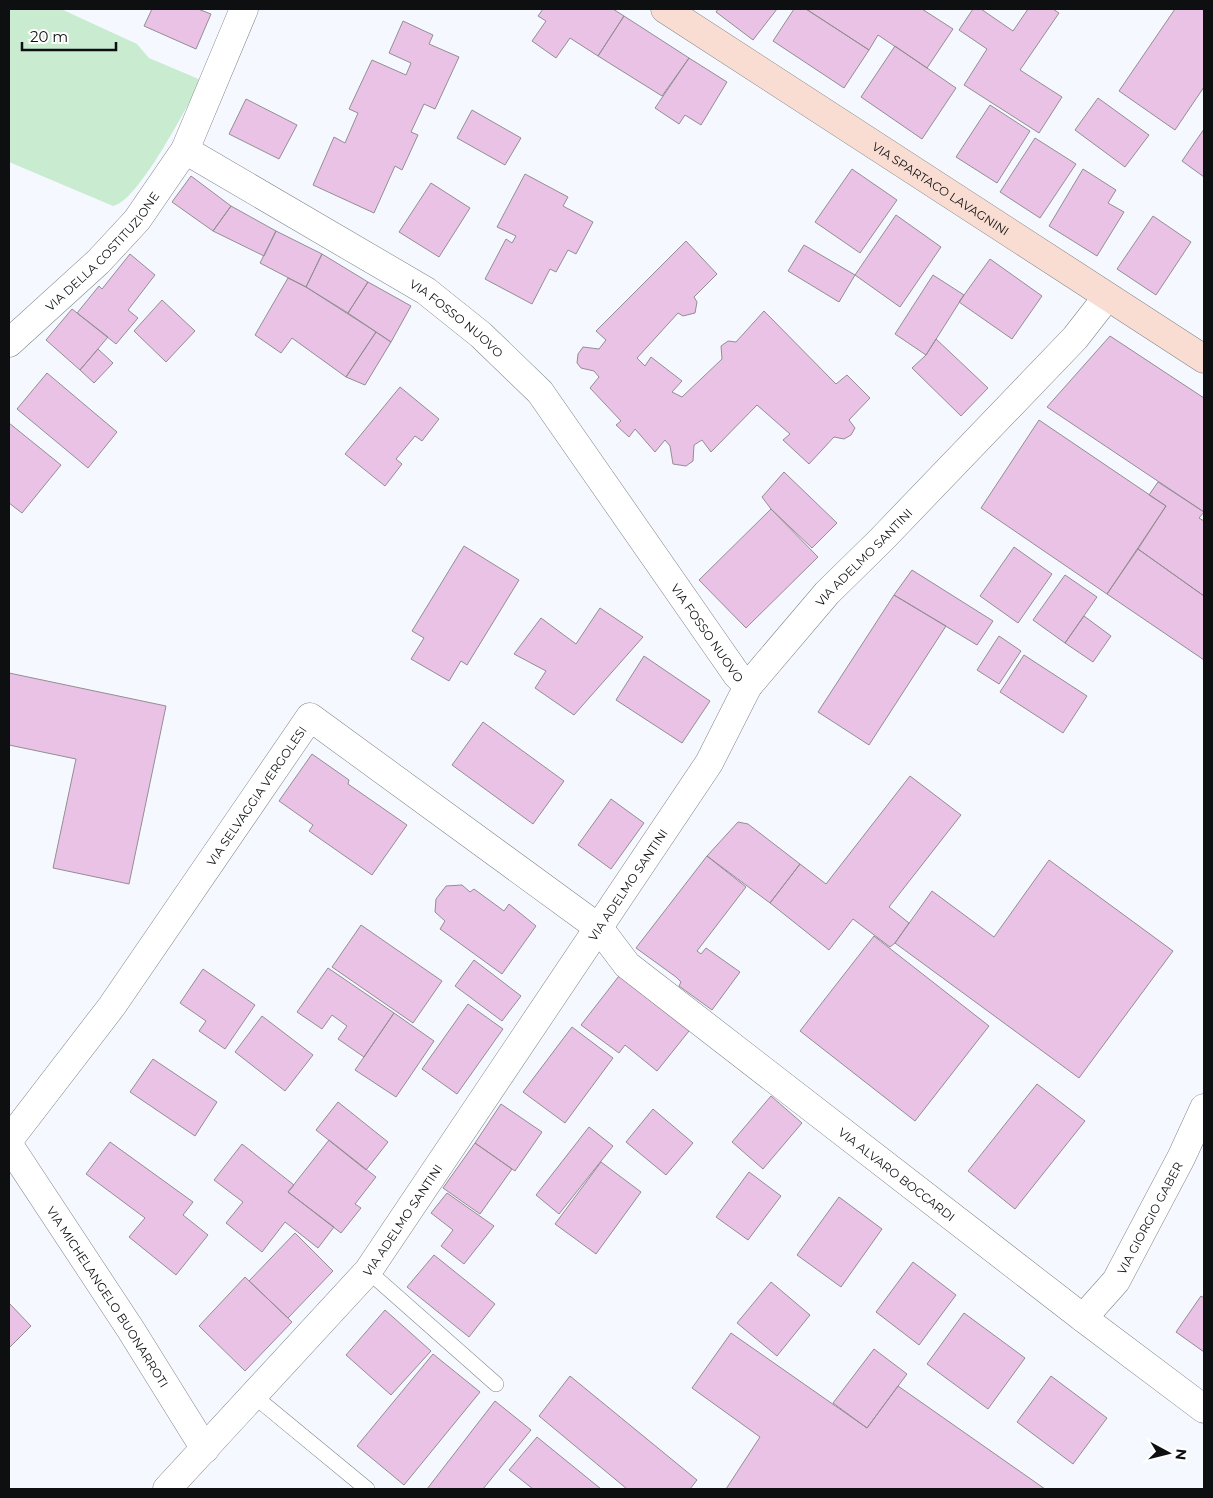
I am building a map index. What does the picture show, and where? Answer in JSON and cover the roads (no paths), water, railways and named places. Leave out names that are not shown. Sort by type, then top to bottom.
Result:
[{"type":"main road","name":"VIA SPARTACO LAVAGNINI","points":[[674,11],[1106,297],[1204,359]]},
{"type":"street","points":[[185,150],[244,9]]},
{"type":"street","name":"VIA DELLA COSTITUZIONE","points":[[9,343],[98,262],[137,220],[185,150]]},
{"type":"street","name":"VIA FOSSO NUOVO","points":[[185,150],[426,291],[481,335],[540,392],[737,675],[748,686]]},
{"type":"street","name":"VIA ADELMO SANTINI","points":[[167,1489],[368,1270],[709,763],[748,686],[827,594],[882,540],[1075,338],[1106,297]]},
{"type":"street","name":"VIA SELVAGGIA VERGOLESI","points":[[9,1140],[112,1006],[310,717],[598,928]]},
{"type":"street","name":"VIA ALVARO BOCCARDI","points":[[598,928],[627,965],[1082,1318],[1204,1409]]},
{"type":"street","name":"VIA GIORGIO GABER","points":[[1082,1318],[1116,1281],[1181,1158],[1204,1108]]},
{"type":"street","name":"VIA MICHELANGELO BUONARROTI","points":[[9,1145],[131,1330],[205,1449]]},
{"type":"lane","points":[[368,1270],[496,1384]]},
{"type":"lane","points":[[254,1396],[368,1489]]}]
